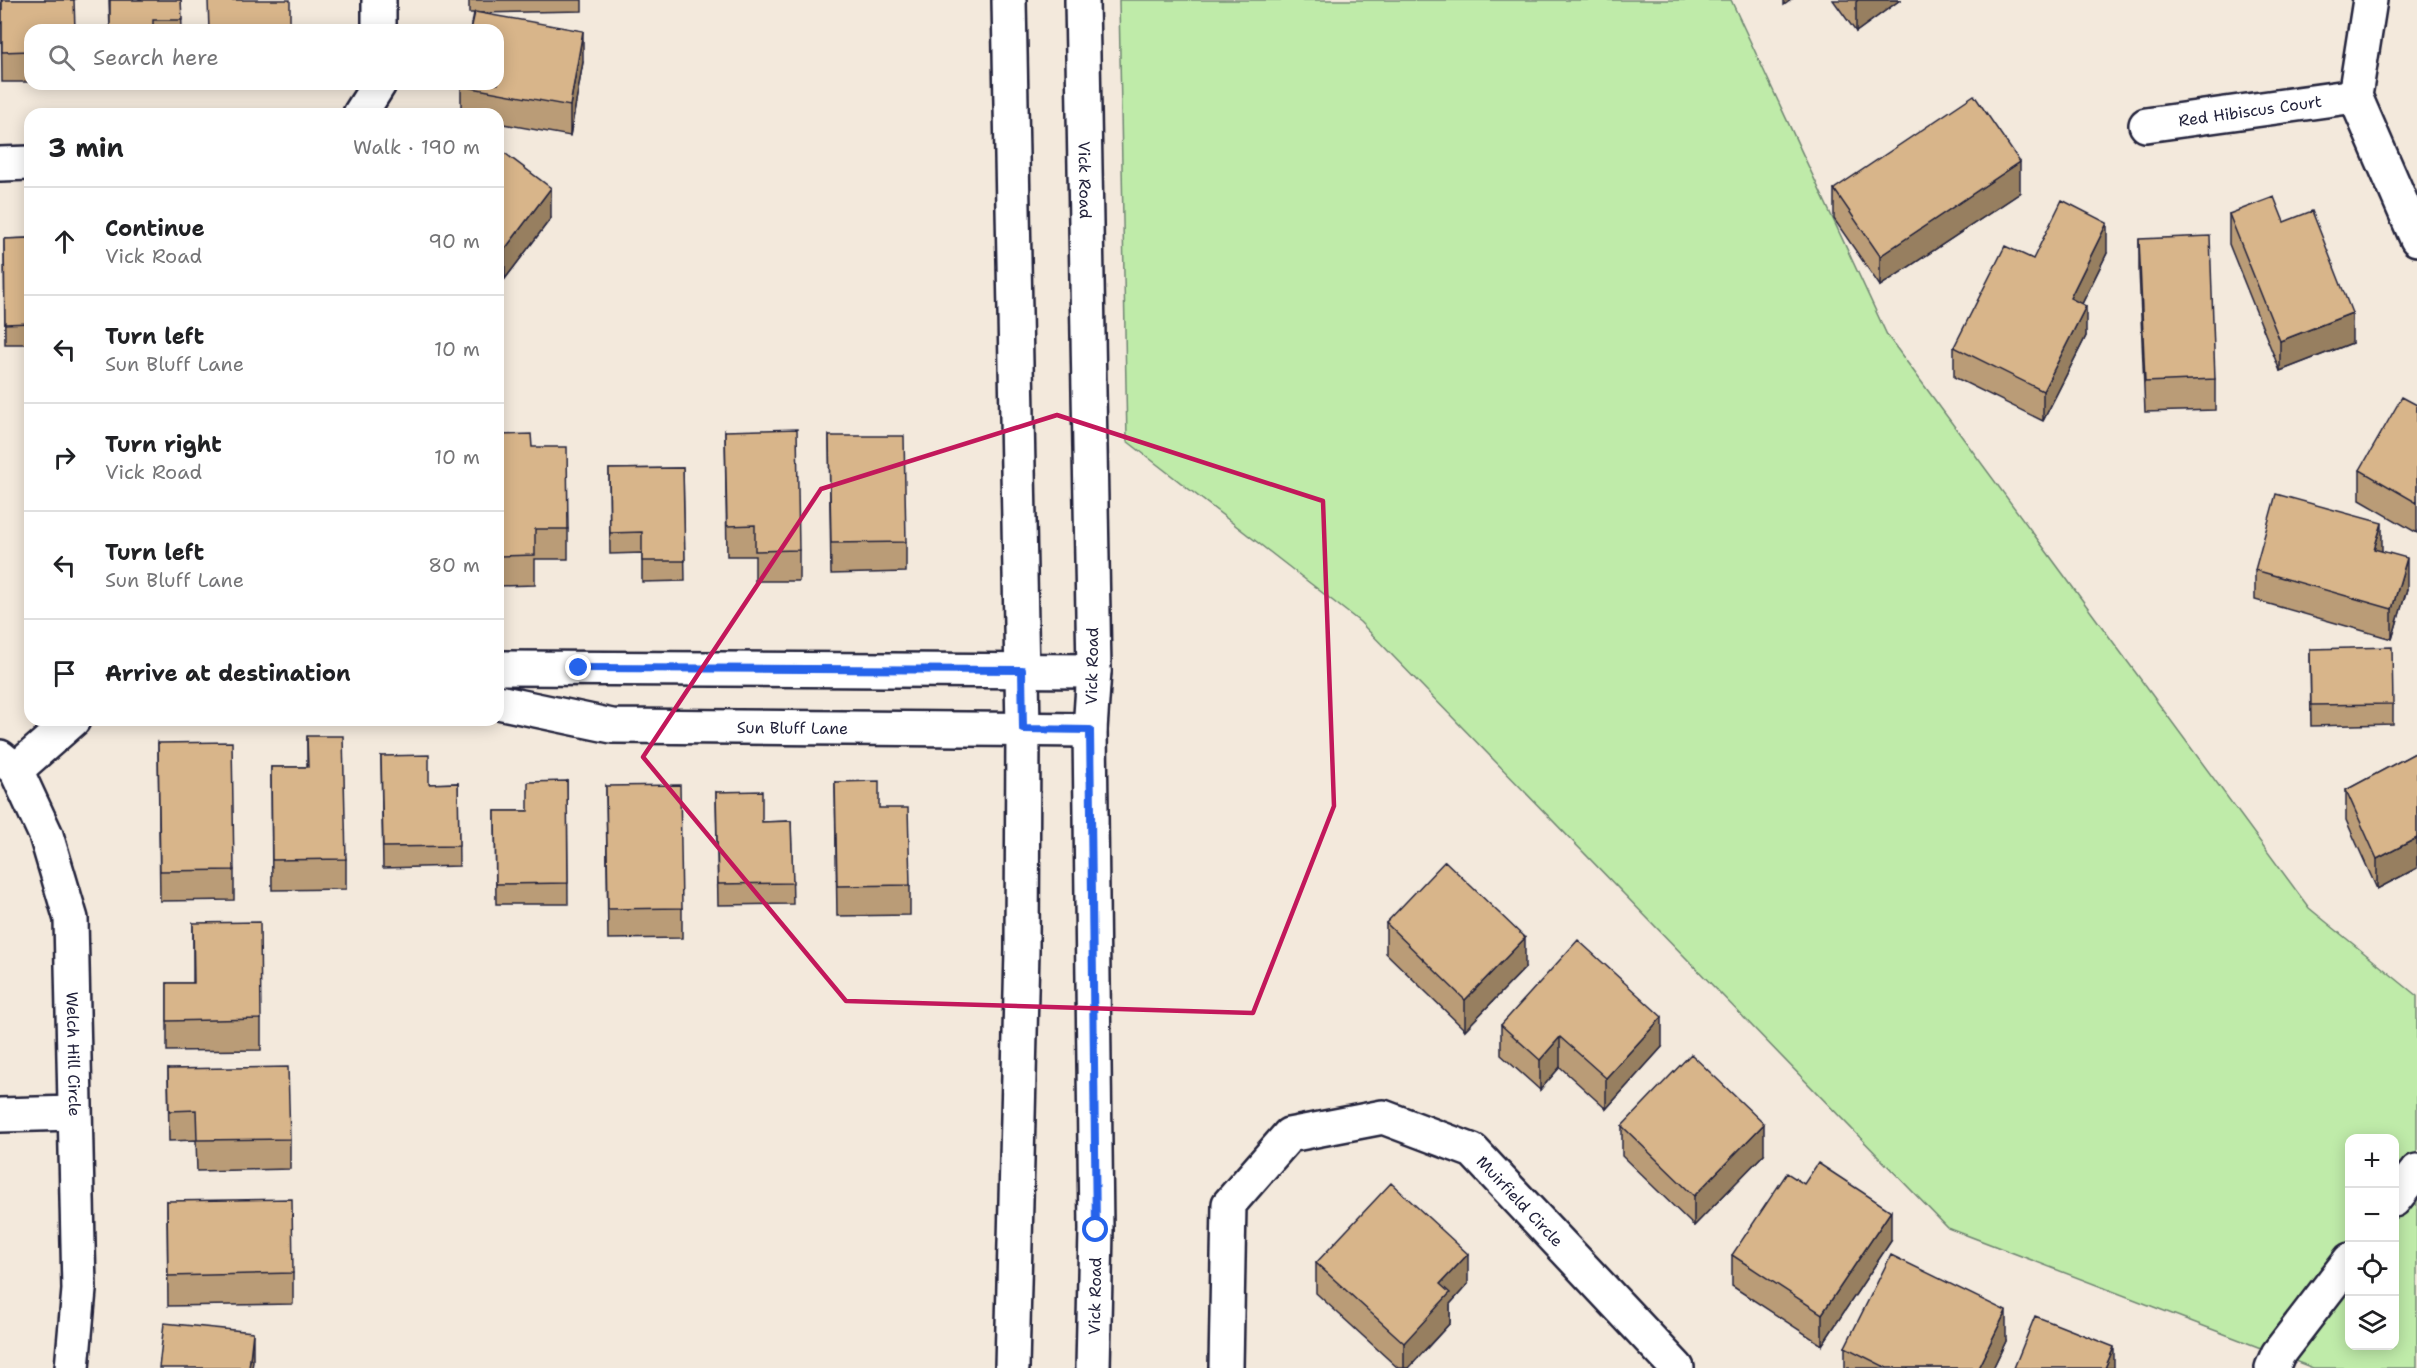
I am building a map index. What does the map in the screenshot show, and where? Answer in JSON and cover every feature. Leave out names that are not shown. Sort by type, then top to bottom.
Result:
[{"type":"street","points":[[379,0],[379,24]]},
{"type":"street","points":[[1009,0],[1023,729],[1022,951],[1012,1368]]},
{"type":"street","name":"Vick Road","points":[[1082,0],[1094,671],[1090,730],[1096,1230],[1093,1368]]},
{"type":"street","points":[[2370,0],[2355,96],[2417,239]]},
{"type":"street","points":[[364,108],[375,90]]},
{"type":"street","name":"Red Hibiscus Court","points":[[2146,125],[2355,96]]},
{"type":"street","points":[[0,164],[24,164]]},
{"type":"street","points":[[504,668],[1094,671]]},
{"type":"street","name":"Sun Bluff Lane","points":[[504,703],[612,726],[1090,730]]},
{"type":"street","points":[[8,764],[64,726]]},
{"type":"street","name":"Welch Hill Circle","points":[[8,764],[46,835],[70,919],[79,1290],[72,1368]]},
{"type":"street","points":[[0,1115],[74,1113]]},
{"type":"street","name":"Muirfield Circle","points":[[1226,1368],[1229,1204],[1289,1135],[1383,1117],[1473,1151],[1677,1368]]},
{"type":"street","points":[[2399,1194],[2417,1171]]},
{"type":"street","points":[[2272,1368],[2278,1354],[2345,1265]]},
{"type":"highlighted area","points":[[1057,415],[1323,501],[1334,806],[1253,1013],[846,1001],[643,757],[821,489]]},
{"type":"green space","points":[[1119,0],[1731,0],[1887,335],[2309,908],[2417,996],[2417,1368],[2313,1368],[1948,1228],[1360,622],[1127,441]]},
{"type":"building","points":[[2,0],[74,0],[75,24],[24,24],[24,51],[2,52]]},
{"type":"building","points":[[110,0],[181,0],[182,20],[153,20],[153,24],[110,24]]},
{"type":"building","points":[[208,0],[290,0],[290,24],[209,24]]},
{"type":"building","points":[[475,12],[583,31],[570,106],[483,90],[504,90],[504,24],[472,24]]},
{"type":"building","points":[[1974,95],[2020,162],[1880,256],[1834,189]]},
{"type":"building","points":[[504,153],[551,188],[504,248]]},
{"type":"building","points":[[2274,197],[2284,222],[2312,211],[2352,313],[2280,341],[2229,214]]},
{"type":"building","points":[[2062,200],[2107,223],[2070,298],[2086,306],[2043,391],[1954,347],[2005,246],[2033,259]]},
{"type":"building","points":[[2210,236],[2215,379],[2145,382],[2139,239]]},
{"type":"building","points":[[24,238],[24,323],[5,324],[4,239]]},
{"type":"building","points":[[2402,397],[2417,405],[2417,503],[2360,470]]},
{"type":"building","points":[[797,429],[799,550],[755,551],[755,525],[727,526],[725,431]]},
{"type":"building","points":[[531,434],[532,447],[567,447],[568,529],[535,529],[535,555],[504,556],[504,435]]},
{"type":"building","points":[[829,436],[904,436],[906,542],[831,543]]},
{"type":"building","points":[[683,468],[685,561],[642,561],[642,532],[610,533],[609,469]]},
{"type":"building","points":[[2276,494],[2382,523],[2374,549],[2407,558],[2392,609],[2255,570]]},
{"type":"building","points":[[2392,647],[2393,704],[2311,705],[2310,649]]},
{"type":"building","points":[[307,736],[343,736],[346,859],[272,860],[271,767],[308,767]]},
{"type":"building","points":[[232,742],[234,870],[160,871],[158,743]]},
{"type":"building","points":[[2417,752],[2417,838],[2377,859],[2346,790]]},
{"type":"building","points":[[429,755],[429,784],[458,783],[459,846],[383,847],[381,756]]},
{"type":"building","points":[[567,781],[568,883],[496,884],[495,811],[528,811],[528,782]]},
{"type":"building","points":[[879,781],[879,808],[908,808],[910,885],[837,886],[835,782]]},
{"type":"building","points":[[680,785],[682,908],[608,909],[606,786]]},
{"type":"building","points":[[762,791],[762,822],[791,821],[793,883],[718,884],[716,792]]},
{"type":"building","points":[[1445,861],[1525,938],[1465,1000],[1386,923]]},
{"type":"building","points":[[260,922],[261,1019],[167,1021],[167,983],[194,983],[193,923]]},
{"type":"building","points":[[1578,940],[1662,1017],[1606,1078],[1560,1037],[1540,1060],[1501,1025]]},
{"type":"building","points":[[1691,1054],[1764,1124],[1694,1196],[1622,1126]]},
{"type":"building","points":[[288,1067],[290,1139],[197,1140],[196,1110],[169,1111],[168,1069]]},
{"type":"building","points":[[1818,1163],[1891,1211],[1822,1314],[1732,1255],[1787,1173],[1804,1184]]},
{"type":"building","points":[[1391,1183],[1468,1254],[1440,1284],[1450,1293],[1404,1343],[1316,1263]]},
{"type":"building","points":[[292,1199],[293,1273],[168,1276],[167,1201]]},
{"type":"building","points":[[1891,1255],[2006,1311],[1978,1368],[1887,1368],[1845,1347]]},
{"type":"building","points":[[2035,1316],[2114,1347],[2105,1368],[2014,1368]]},
{"type":"building","points":[[164,1323],[253,1332],[249,1368],[159,1368]]},
{"type":"route","points":[[579,668],[1022,670],[1023,729],[1090,730],[1096,1230]]}]
